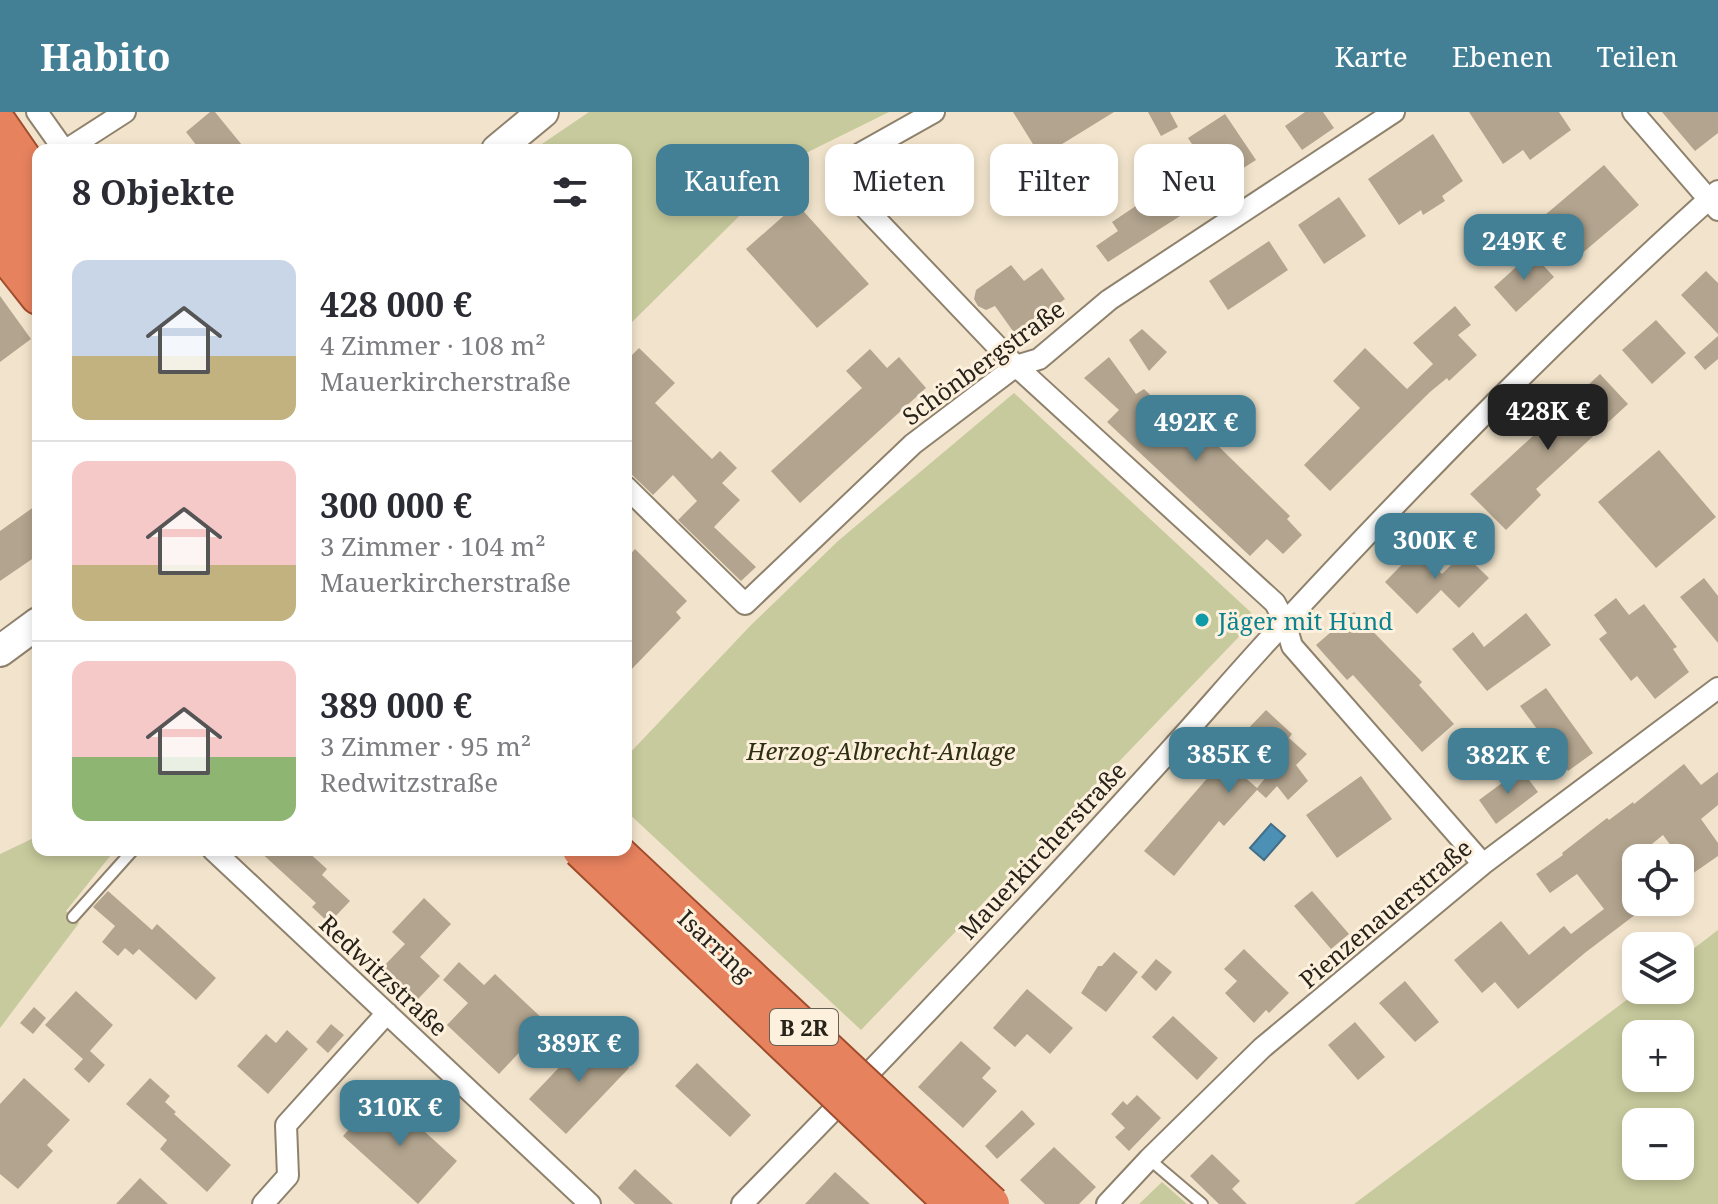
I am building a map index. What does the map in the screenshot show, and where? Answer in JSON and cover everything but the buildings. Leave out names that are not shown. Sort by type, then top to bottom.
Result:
[{"type":"highway","points":[[0,124],[32,170]]},
{"type":"highway","points":[[0,169],[32,213]]},
{"type":"highway","points":[[0,212],[32,253]]},
{"type":"highway","points":[[0,249],[32,289]]},
{"type":"highway","name":"Isarring","points":[[586,856],[952,1204]]},
{"type":"highway","name":"Isarring","points":[[621,856],[992,1204]]},
{"type":"main road","points":[[504,144],[543,112]]},
{"type":"main road","points":[[0,651],[32,627]]},
{"type":"street","points":[[37,112],[61,144]]},
{"type":"street","points":[[74,144],[125,112]]},
{"type":"street","points":[[934,112],[861,153],[844,167],[851,193],[1016,366],[1275,603],[1292,646],[1483,864]]},
{"type":"street","name":"Schönbergstraße","points":[[632,493],[745,604],[913,444],[1016,366],[1039,359],[1109,300],[1394,112]]},
{"type":"street","points":[[1633,112],[1715,200]]},
{"type":"street","name":"Mauerkircherstraße","points":[[742,1204],[953,985],[1285,622],[1493,403],[1715,200]]},
{"type":"street","name":"Pienzenauerstraße","points":[[1107,1204],[1262,1048],[1483,864],[1718,688]]},
{"type":"street","name":"Redwitzstraße","points":[[219,856],[590,1204]]},
{"type":"street","points":[[263,1204],[288,1176],[286,1125],[387,1013]]},
{"type":"lane","points":[[73,917],[128,856]]},
{"type":"lane","points":[[1149,1159],[1202,1204]]},
{"type":"green space","points":[[589,112],[889,112],[809,152],[809,144],[656,144],[656,216],[739,216],[632,322],[632,144],[542,144]]},
{"type":"green space","name":"Herzog-Albrecht-Anlage","points":[[1014,393],[1257,618],[861,1030],[632,817],[632,751],[751,625],[838,541]]},
{"type":"green space","points":[[32,839],[32,856],[110,856],[66,911],[79,923],[0,1028],[0,854]]},
{"type":"green space","points":[[1718,930],[1718,1204],[1354,1204],[1622,1003],[1694,1004],[1694,948]]},
{"type":"green space","points":[[1162,1182],[1187,1204],[1139,1204]]},
{"type":"water","points":[[1271,824],[1285,836],[1264,860],[1250,848]]},
{"type":"place","name":"Jäger mit Hund","points":[[1202,620]]}]
